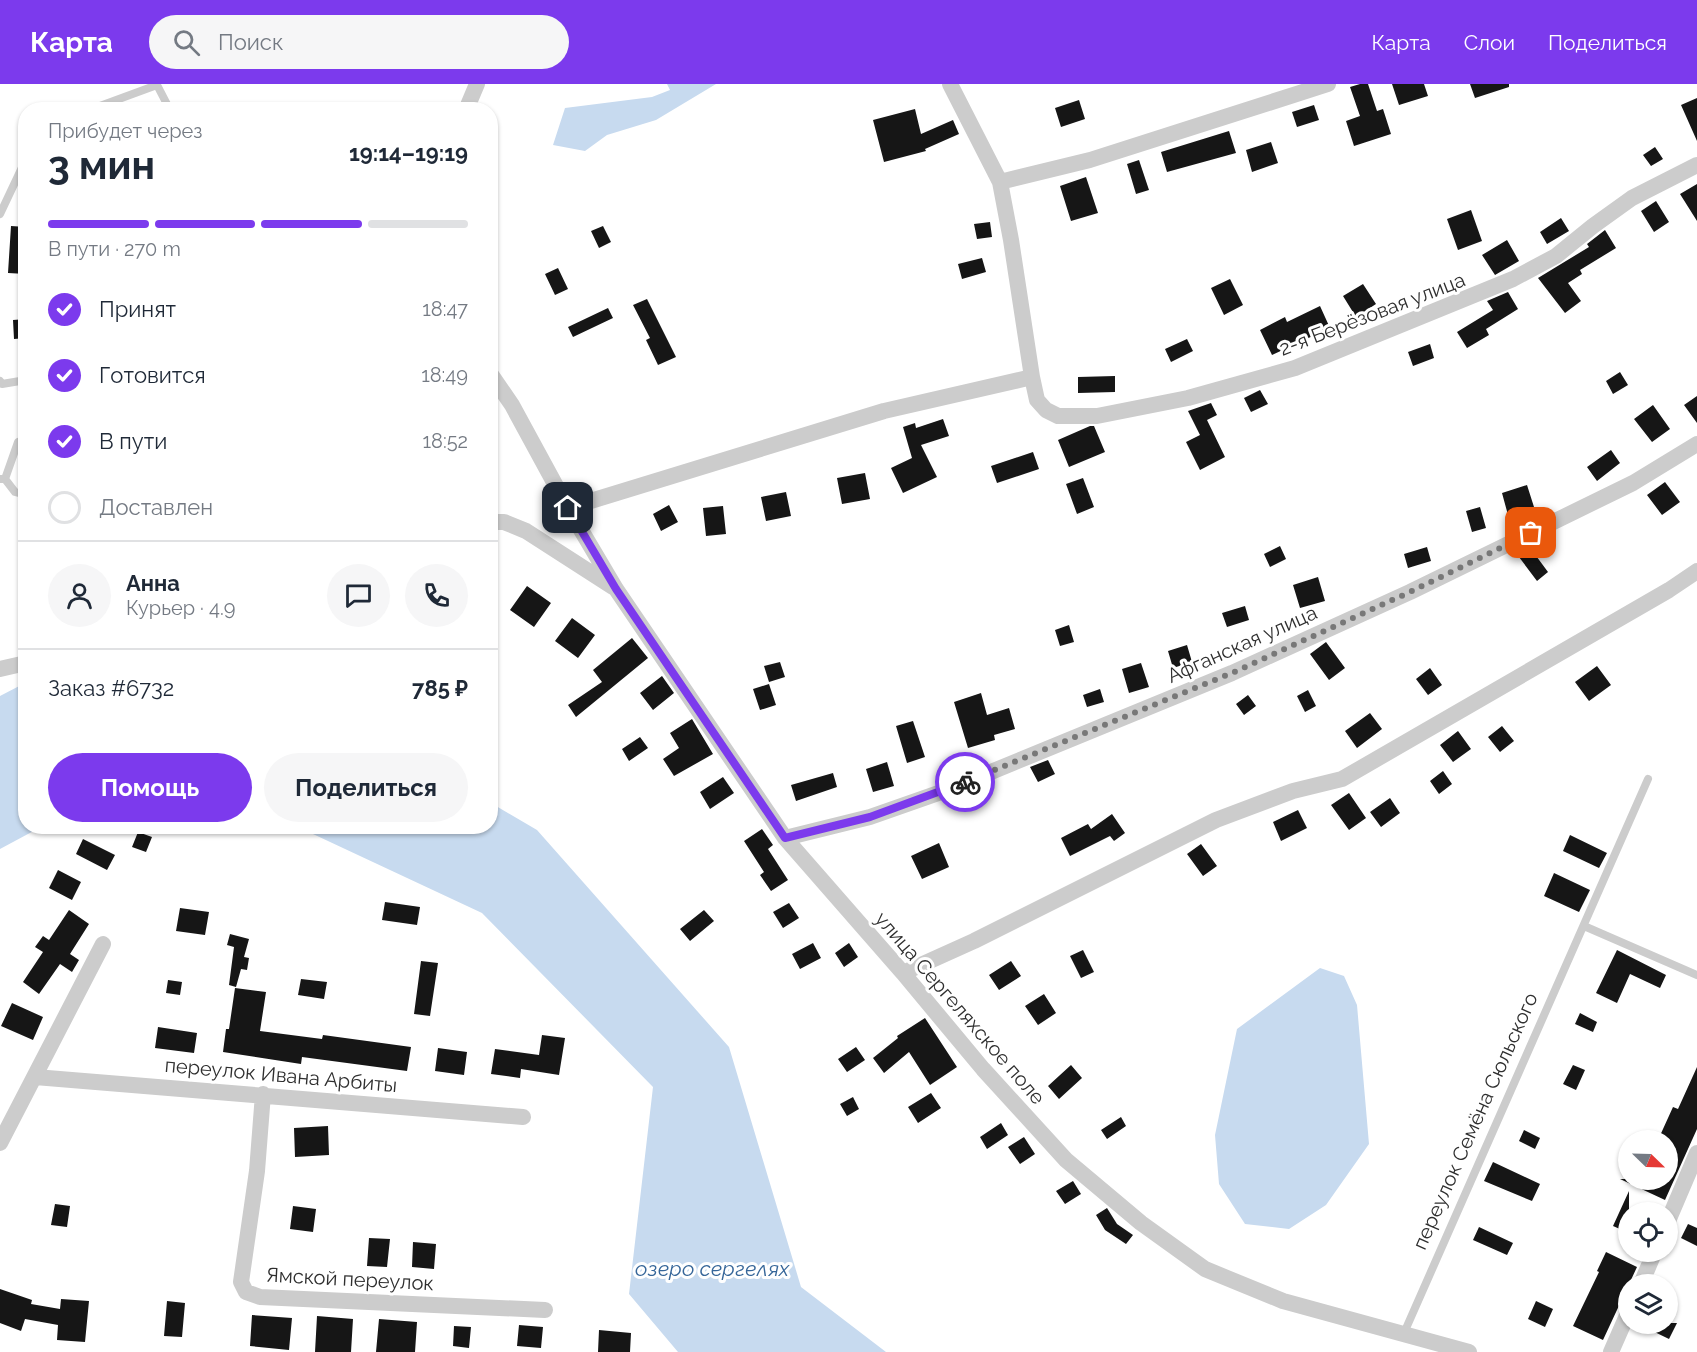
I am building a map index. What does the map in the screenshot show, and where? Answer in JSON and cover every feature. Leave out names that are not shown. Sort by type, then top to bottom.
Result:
[{"type":"street","points":[[469,102],[477,84]]},
{"type":"street","points":[[568,508],[884,411],[1032,377],[1000,182],[950,84]]},
{"type":"street","points":[[1000,182],[1090,160],[1328,84]]},
{"type":"street","name":"2-я Берёзовая улица","points":[[1032,377],[1037,400],[1046,410],[1058,416],[1097,416],[1188,398],[1295,368],[1513,279],[1556,256],[1632,198],[1697,165]]},
{"type":"street","name":"улица Сергеляхское поле","points":[[498,385],[512,405],[568,508],[616,589],[785,838],[982,1069],[1066,1160],[1160,1236],[1205,1269],[1283,1301],[1469,1352]]},
{"type":"street","name":"Афганская улица","points":[[785,838],[870,817],[947,790],[1232,673],[1410,592],[1633,483],[1697,444]]},
{"type":"street","points":[[498,522],[504,522],[526,531],[616,589]]},
{"type":"street","points":[[903,974],[1216,820],[1293,791],[1342,779],[1669,590],[1697,571]]},
{"type":"street","points":[[0,669],[18,665]]},
{"type":"street","points":[[0,1143],[103,944]]},
{"type":"street","name":"переулок Ивана Арбиты","points":[[35,1077],[523,1117]]},
{"type":"street","name":"Ямской переулок","points":[[263,1094],[257,1171],[241,1282],[246,1292],[260,1297],[545,1310]]},
{"type":"street","points":[[1678,1204],[1691,1182],[1697,1153]]},
{"type":"street","points":[[1611,1352],[1619,1334]]},
{"type":"lane","points":[[110,102],[156,85],[166,102]]},
{"type":"lane","points":[[0,214],[18,176]]},
{"type":"lane","points":[[0,381],[2,384],[18,381]]},
{"type":"lane","points":[[18,442],[2,479],[18,493]]},
{"type":"lane","name":"переулок Семёна Сюльского","points":[[1404,1333],[1648,779]]},
{"type":"lane","points":[[1584,926],[1697,975]]},
{"type":"water","points":[[667,84],[716,84],[656,120],[607,135],[585,151],[553,145],[565,108],[652,97],[670,90]]},
{"type":"water","points":[[18,687],[18,834],[28,834],[0,849],[0,696]]},
{"type":"water","name":"озеро сергелях","points":[[498,807],[537,830],[729,1047],[801,1287],[886,1352],[678,1352],[629,1294],[653,1087],[482,913],[313,834],[498,834]]},
{"type":"water","points":[[1320,968],[1344,976],[1357,1005],[1369,1144],[1326,1205],[1289,1229],[1245,1224],[1219,1184],[1215,1135],[1237,1029]]},
{"type":"building","points":[[1368,84],[1377,111],[1383,109],[1391,134],[1354,146],[1346,121],[1360,116],[1350,87]]},
{"type":"building","points":[[1392,84],[1424,84],[1428,96],[1399,105]]},
{"type":"building","points":[[1470,84],[1509,84],[1509,87],[1475,98]]},
{"type":"building","points":[[1697,98],[1697,141],[1681,105]]},
{"type":"building","points":[[1079,100],[1085,119],[1061,127],[1055,108]]},
{"type":"building","points":[[1314,105],[1319,120],[1297,127],[1292,112]]},
{"type":"building","points":[[915,109],[921,134],[953,120],[959,134],[925,149],[926,151],[884,162],[873,120]]},
{"type":"building","points":[[1229,131],[1236,153],[1167,172],[1161,152]]},
{"type":"building","points":[[1271,142],[1278,163],[1252,172],[1246,150]]},
{"type":"building","points":[[1655,147],[1663,159],[1651,166],[1643,155]]},
{"type":"building","points":[[1139,160],[1149,190],[1136,194],[1127,164]]},
{"type":"building","points":[[1086,177],[1098,213],[1071,221],[1060,186]]},
{"type":"building","points":[[1697,184],[1697,221],[1680,194]]},
{"type":"building","points":[[1656,201],[1669,222],[1654,232],[1641,211]]},
{"type":"building","points":[[1471,210],[1482,241],[1458,250],[1447,219]]},
{"type":"building","points":[[1561,218],[1569,231],[1547,244],[1540,232]]},
{"type":"building","points":[[990,222],[992,237],[977,239],[974,224]]},
{"type":"building","points":[[11,226],[18,226],[18,274],[8,273]]},
{"type":"building","points":[[603,226],[611,242],[599,248],[591,231]]},
{"type":"building","points":[[1605,230],[1616,248],[1580,270],[1582,274],[1568,283],[1581,301],[1565,313],[1538,278],[1589,247],[1587,244]]},
{"type":"building","points":[[1507,240],[1519,261],[1495,275],[1482,255]]},
{"type":"building","points":[[982,258],[986,272],[962,279],[958,264]]},
{"type":"building","points":[[558,268],[568,289],[555,295],[545,274]]},
{"type":"building","points":[[1230,279],[1243,305],[1224,315],[1211,288]]},
{"type":"building","points":[[1363,284],[1376,304],[1356,317],[1343,296]]},
{"type":"building","points":[[1508,292],[1518,309],[1486,329],[1489,335],[1467,348],[1457,332],[1493,310],[1487,301]]},
{"type":"building","points":[[647,299],[676,357],[658,365],[646,340],[650,338],[633,305]]},
{"type":"building","points":[[1320,306],[1330,328],[1272,355],[1260,330],[1285,317],[1287,322]]},
{"type":"building","points":[[608,308],[613,318],[573,337],[568,327]]},
{"type":"building","points":[[13,320],[18,320],[18,339],[14,339]]},
{"type":"building","points":[[1187,339],[1193,351],[1171,362],[1165,349]]},
{"type":"building","points":[[1430,344],[1434,358],[1413,366],[1408,352]]},
{"type":"building","points":[[1620,372],[1628,385],[1613,394],[1606,381]]},
{"type":"building","points":[[1115,376],[1115,392],[1078,393],[1078,377]]},
{"type":"building","points":[[1260,390],[1268,404],[1251,412],[1244,398]]},
{"type":"building","points":[[1697,396],[1697,423],[1684,405]]},
{"type":"building","points":[[1211,403],[1217,415],[1207,420],[1225,457],[1200,470],[1186,442],[1200,435],[1188,411]]},
{"type":"building","points":[[1653,405],[1670,429],[1652,442],[1634,419]]},
{"type":"building","points":[[943,419],[949,436],[921,445],[937,477],[903,493],[891,468],[912,458],[903,427],[915,423],[916,428]]},
{"type":"building","points":[[1094,426],[1105,452],[1069,467],[1058,440]]},
{"type":"building","points":[[1611,450],[1620,463],[1597,481],[1587,467]]},
{"type":"building","points":[[1033,452],[1039,469],[997,483],[991,466]]},
{"type":"building","points":[[865,473],[870,499],[842,504],[837,478]]},
{"type":"building","points":[[1083,478],[1094,507],[1077,514],[1066,484]]},
{"type":"building","points":[[1665,482],[1680,502],[1662,515],[1647,495]]},
{"type":"building","points":[[1527,485],[1534,507],[1508,515],[1502,493]]},
{"type":"building","points":[[786,492],[791,516],[766,521],[761,497]]},
{"type":"building","points":[[669,505],[678,522],[661,531],[653,514]]},
{"type":"building","points":[[723,506],[726,534],[706,536],[703,508]]},
{"type":"building","points":[[1480,507],[1486,528],[1472,532],[1466,511]]},
{"type":"building","points":[[1280,546],[1286,559],[1270,567],[1264,554]]},
{"type":"building","points":[[1427,547],[1431,561],[1408,568],[1404,554]]},
{"type":"building","points":[[1531,549],[1548,572],[1537,581],[1519,557]]},
{"type":"building","points":[[1318,577],[1325,601],[1300,608],[1293,585]]},
{"type":"building","points":[[527,586],[551,603],[534,627],[510,610]]},
{"type":"building","points":[[1245,606],[1249,620],[1227,627],[1222,613]]},
{"type":"building","points":[[572,618],[595,635],[578,658],[555,641]]},
{"type":"building","points":[[1069,625],[1074,642],[1060,646],[1055,630]]},
{"type":"building","points":[[632,638],[648,658],[576,717],[568,705],[602,682],[593,670]]},
{"type":"building","points":[[1326,642],[1345,668],[1329,680],[1310,654]]},
{"type":"building","points":[[1187,645],[1192,662],[1173,668],[1168,651]]},
{"type":"building","points":[[780,662],[785,677],[769,682],[764,666]]},
{"type":"building","points":[[1141,663],[1149,687],[1129,693],[1122,669]]},
{"type":"building","points":[[1597,666],[1611,685],[1589,701],[1575,682]]},
{"type":"building","points":[[1430,668],[1442,685],[1428,695],[1416,679]]},
{"type":"building","points":[[662,676],[674,693],[653,710],[640,693]]},
{"type":"building","points":[[769,684],[776,705],[760,710],[753,689]]},
{"type":"building","points":[[1100,689],[1104,702],[1087,707],[1083,695]]},
{"type":"building","points":[[1308,690],[1316,706],[1305,712],[1297,696]]},
{"type":"building","points":[[981,693],[987,715],[1009,708],[1015,729],[994,735],[995,740],[968,748],[954,702]]},
{"type":"building","points":[[1248,695],[1256,706],[1244,715],[1236,704]]},
{"type":"building","points":[[1370,713],[1382,729],[1357,748],[1345,731]]},
{"type":"building","points":[[692,719],[713,754],[674,776],[663,759],[679,748],[670,733]]},
{"type":"building","points":[[913,721],[925,757],[907,763],[896,726]]},
{"type":"building","points":[[1502,726],[1514,741],[1500,752],[1488,737]]},
{"type":"building","points":[[1458,731],[1471,749],[1453,762],[1440,745]]},
{"type":"building","points":[[640,737],[648,748],[629,761],[622,749]]},
{"type":"building","points":[[1048,760],[1055,774],[1038,782],[1030,767]]},
{"type":"building","points":[[887,762],[894,786],[873,792],[866,769]]},
{"type":"building","points":[[1443,771],[1452,784],[1439,794],[1430,781]]},
{"type":"building","points":[[833,773],[837,787],[796,801],[791,785]]},
{"type":"building","points":[[723,777],[734,793],[710,809],[700,792]]},
{"type":"building","points":[[1349,793],[1366,818],[1349,830],[1331,805]]},
{"type":"building","points":[[1390,798],[1400,813],[1381,827],[1370,812]]},
{"type":"building","points":[[1298,810],[1307,828],[1281,841],[1273,822]]},
{"type":"building","points":[[1112,814],[1125,833],[1114,841],[1110,836],[1070,856],[1061,838],[1088,824],[1091,829]]},
{"type":"building","points":[[762,829],[773,845],[768,849],[788,880],[771,891],[760,875],[764,872],[744,841]]},
{"type":"building","points":[[137,834],[152,837],[146,852],[132,847]]},
{"type":"building","points":[[1570,835],[1607,853],[1599,868],[1563,851]]},
{"type":"building","points":[[83,839],[115,855],[107,870],[76,854]]},
{"type":"building","points":[[939,843],[949,867],[922,879],[911,856]]},
{"type":"building","points":[[1201,844],[1217,866],[1203,876],[1187,854]]},
{"type":"building","points":[[58,870],[81,882],[72,900],[49,888]]},
{"type":"building","points":[[1554,873],[1590,890],[1579,912],[1544,896]]},
{"type":"building","points":[[385,902],[420,907],[417,925],[382,920]]},
{"type":"building","points":[[789,903],[799,918],[783,928],[773,912]]},
{"type":"building","points":[[180,908],[209,912],[205,935],[176,931]]},
{"type":"building","points":[[69,910],[89,924],[70,954],[79,960],[72,972],[60,964],[39,994],[23,982],[43,952],[35,947],[43,936],[49,940]]},
{"type":"building","points":[[704,910],[714,921],[690,941],[680,929]]},
{"type":"building","points":[[230,934],[249,939],[244,957],[249,958],[247,970],[241,969],[236,987],[229,985],[234,947],[227,945]]},
{"type":"building","points":[[813,943],[821,958],[800,969],[792,954]]},
{"type":"building","points":[[849,943],[858,957],[844,967],[835,953]]},
{"type":"building","points":[[1083,950],[1094,972],[1081,978],[1070,956]]},
{"type":"building","points":[[1617,950],[1666,975],[1660,988],[1630,974],[1617,1003],[1596,993]]},
{"type":"building","points":[[421,961],[438,963],[430,1016],[414,1014]]},
{"type":"building","points":[[1011,961],[1021,976],[999,990],[989,975]]},
{"type":"building","points":[[301,979],[327,982],[324,999],[298,995]]},
{"type":"building","points":[[168,980],[182,982],[180,995],[166,993]]},
{"type":"building","points":[[235,988],[266,992],[260,1031],[322,1039],[323,1035],[411,1047],[407,1071],[302,1057],[301,1064],[223,1052]]},
{"type":"building","points":[[1044,994],[1056,1013],[1038,1025],[1025,1006]]},
{"type":"building","points":[[12,1003],[43,1017],[33,1040],[1,1026]]},
{"type":"building","points":[[1580,1013],[1597,1022],[1593,1032],[1575,1024]]},
{"type":"building","points":[[925,1018],[957,1067],[930,1085],[909,1052],[884,1073],[873,1058],[898,1038],[897,1036]]},
{"type":"building","points":[[158,1027],[197,1033],[194,1053],[155,1048]]},
{"type":"building","points":[[542,1035],[565,1038],[559,1075],[521,1069],[520,1078],[491,1074],[495,1049],[539,1055]]},
{"type":"building","points":[[856,1047],[865,1060],[847,1072],[838,1059]]},
{"type":"building","points":[[438,1048],[467,1052],[464,1075],[435,1071]]},
{"type":"building","points":[[1071,1065],[1082,1078],[1059,1099],[1048,1086]]},
{"type":"building","points":[[1573,1065],[1585,1070],[1576,1090],[1563,1084]]},
{"type":"building","points":[[1697,1067],[1697,1129],[1678,1171],[1678,1130],[1663,1130],[1673,1107],[1678,1109]]},
{"type":"building","points":[[931,1093],[941,1108],[918,1123],[908,1107]]},
{"type":"building","points":[[853,1097],[859,1109],[847,1116],[840,1104]]},
{"type":"building","points":[[1121,1117],[1126,1126],[1107,1139],[1101,1130]]},
{"type":"building","points":[[1001,1123],[1008,1135],[987,1149],[980,1137]]},
{"type":"building","points":[[328,1126],[329,1155],[295,1157],[294,1128]]},
{"type":"building","points":[[1524,1130],[1540,1138],[1535,1149],[1519,1141]]},
{"type":"building","points":[[1024,1137],[1035,1154],[1020,1164],[1008,1147]]},
{"type":"building","points":[[1493,1162],[1540,1184],[1532,1201],[1484,1181]]},
{"type":"building","points":[[1073,1181],[1081,1194],[1065,1204],[1056,1191]]},
{"type":"building","points":[[1644,1190],[1670,1190],[1665,1200]]},
{"type":"building","points":[[1629,1191],[1629,1202],[1624,1202]]},
{"type":"building","points":[[55,1204],[70,1206],[67,1227],[51,1225]]},
{"type":"building","points":[[293,1206],[316,1209],[313,1232],[290,1229]]},
{"type":"building","points":[[1107,1208],[1117,1224],[1133,1235],[1126,1244],[1105,1230],[1096,1215]]},
{"type":"building","points":[[1618,1215],[1618,1228],[1613,1226]]},
{"type":"building","points":[[1688,1224],[1697,1228],[1697,1246],[1681,1238]]},
{"type":"building","points":[[1479,1227],[1513,1243],[1507,1255],[1473,1240]]},
{"type":"building","points":[[369,1238],[390,1239],[387,1267],[367,1266]]},
{"type":"building","points":[[413,1242],[436,1244],[434,1269],[412,1267]]},
{"type":"building","points":[[1606,1252],[1618,1258],[1618,1262],[1627,1262],[1637,1267],[1634,1274],[1618,1274],[1618,1308],[1603,1340],[1573,1326],[1599,1272],[1597,1271]]},
{"type":"building","points":[[0,1289],[32,1300],[31,1304],[60,1309],[61,1299],[89,1301],[85,1342],[57,1340],[58,1325],[25,1319],[21,1331],[0,1323]]},
{"type":"building","points":[[167,1301],[185,1303],[182,1337],[164,1336]]},
{"type":"building","points":[[1536,1301],[1553,1309],[1545,1327],[1528,1319]]},
{"type":"building","points":[[252,1315],[292,1318],[289,1350],[250,1346]]},
{"type":"building","points":[[317,1316],[353,1319],[351,1352],[315,1352]]},
{"type":"building","points":[[379,1319],[417,1322],[415,1352],[376,1352]]},
{"type":"building","points":[[519,1325],[543,1327],[541,1348],[517,1346]]},
{"type":"building","points":[[454,1326],[471,1327],[469,1348],[453,1346]]},
{"type":"building","points":[[599,1330],[631,1333],[630,1352],[598,1352]]},
{"type":"building","points":[[1659,1334],[1672,1334],[1669,1339]]},
{"type":"way so far","points":[[965,782],[1232,673],[1410,592],[1531,533]]},
{"type":"route","points":[[568,508],[616,589],[785,838],[870,817],[965,782]]}]
